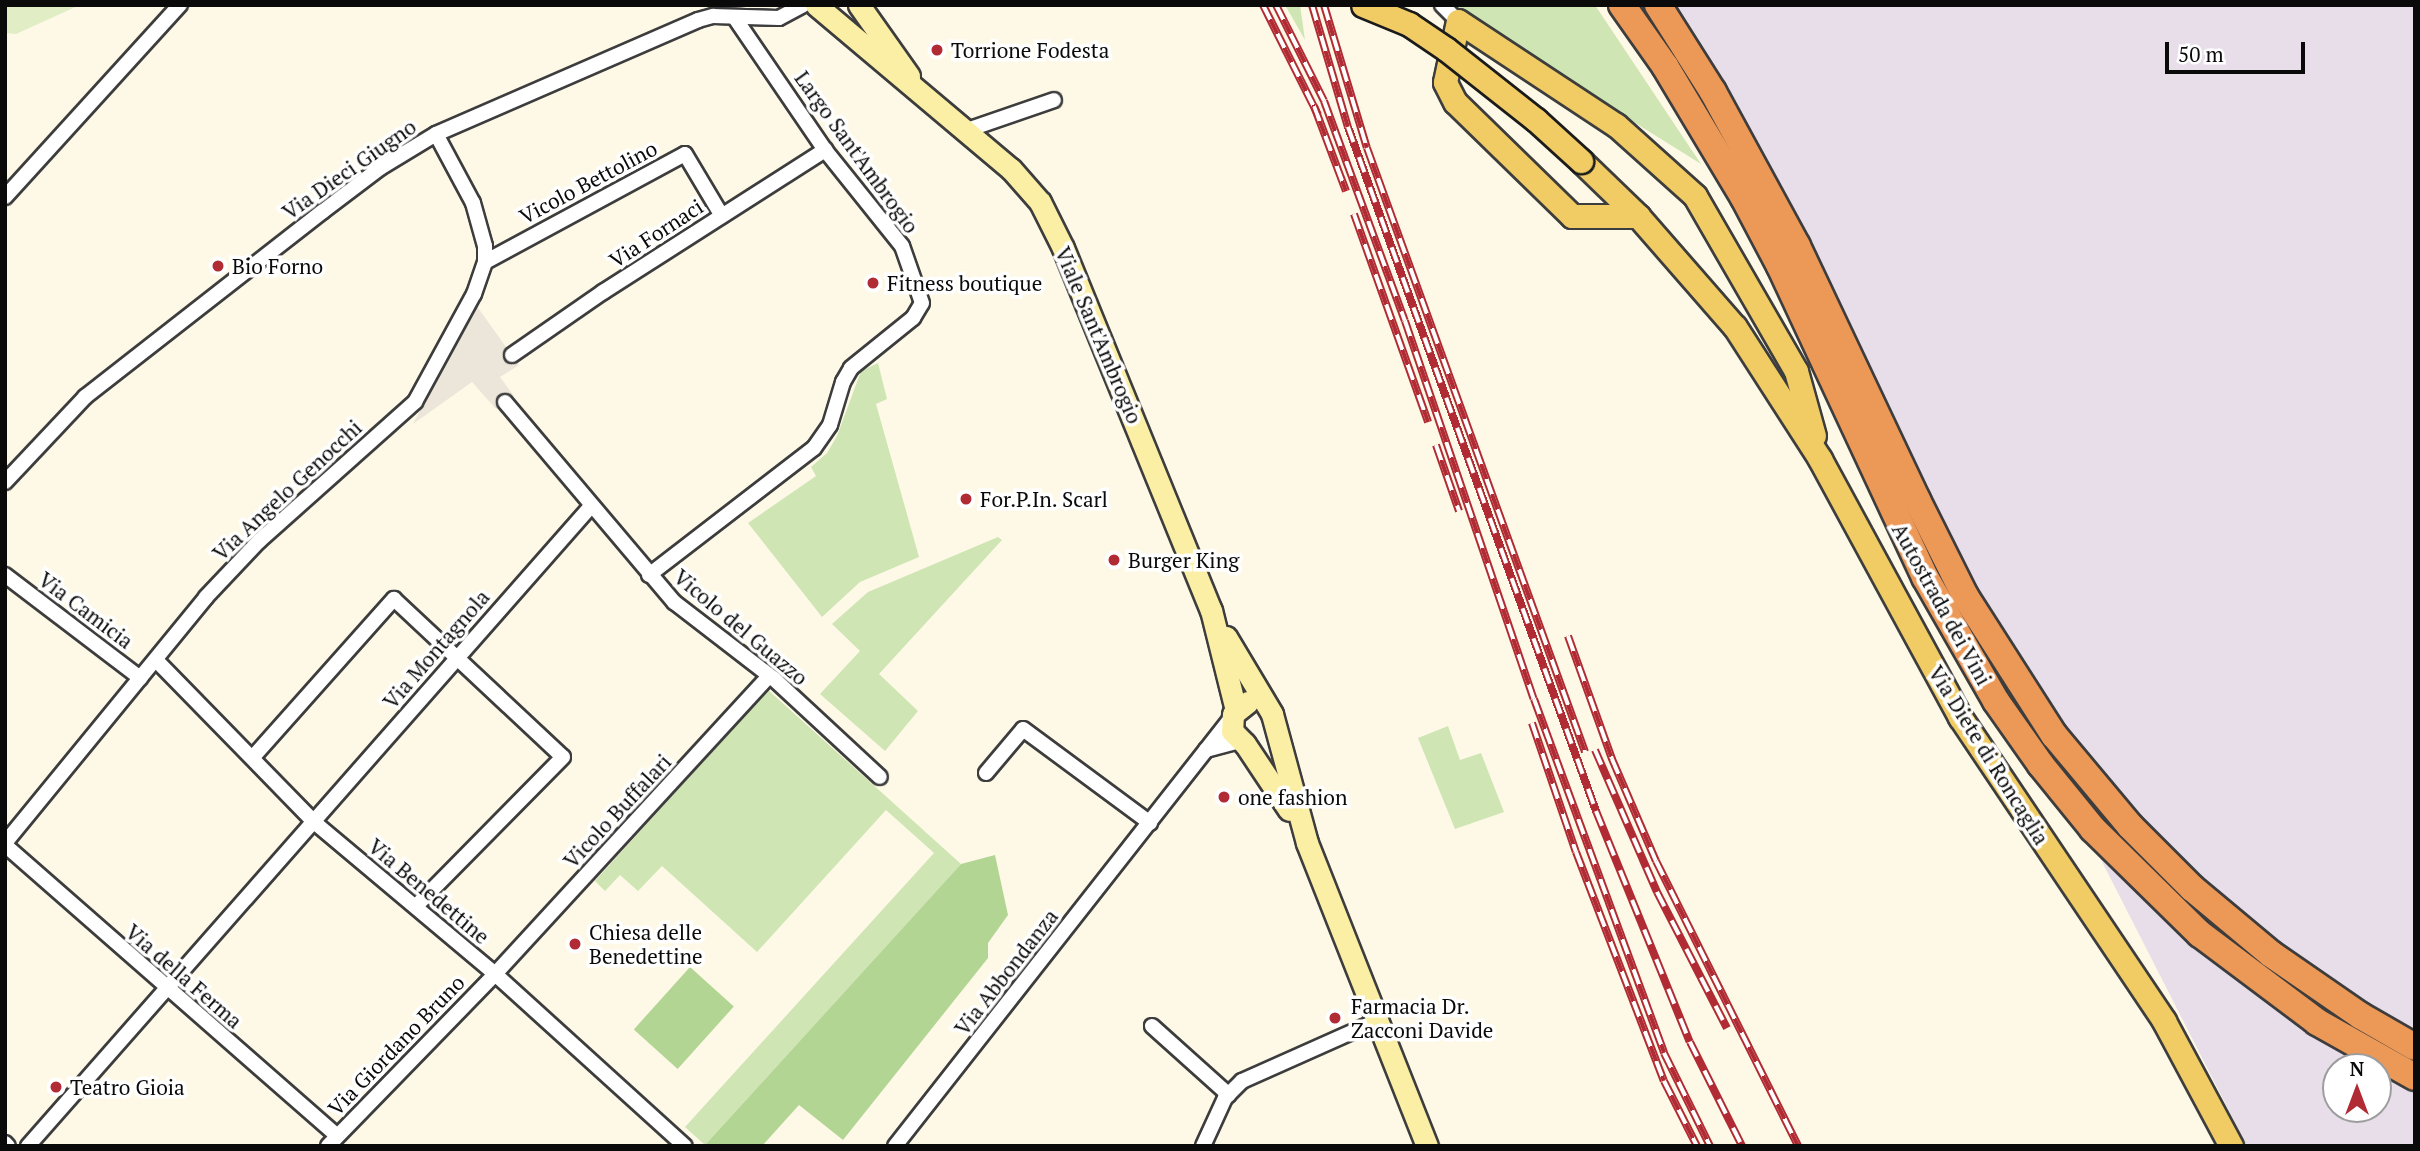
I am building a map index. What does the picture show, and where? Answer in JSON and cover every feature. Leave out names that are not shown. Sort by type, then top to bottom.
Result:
[{"type":"highway","name":"Autostrada dei Vini","points":[[1622,5],[1665,66],[1744,198],[1786,278],[1925,577],[1989,691],[2041,765],[2093,829],[2200,934],[2317,1022],[2415,1077]]},
{"type":"highway","name":"Autostrada dei Vini","points":[[1658,5],[1713,92],[1797,246],[1965,596],[2054,735],[2130,826],[2192,888],[2271,954],[2361,1016],[2415,1047]]},
{"type":"main road","name":"Viale Sant'Ambrogio","points":[[816,5],[1027,185],[1052,224],[1211,610],[1271,715],[1307,843],[1427,1146]]},
{"type":"main road","name":"Viale Sant'Ambrogio","points":[[859,5],[927,101]]},
{"type":"main road","name":"Via Diete di Roncaglia","points":[[1363,5],[1409,24],[1476,71],[1536,120],[1638,216],[1735,327],[1820,459],[1960,717],[2164,1021],[2231,1146]]},
{"type":"main road","points":[[1638,216],[1572,216],[1455,102],[1445,82],[1450,13],[1616,125],[1695,196],[1796,371],[1820,459]]},
{"type":"main road","name":"Viale Sant'Ambrogio","points":[[1211,610],[1234,714],[1232,731],[1280,795],[1307,843]]},
{"type":"main road","points":[[1234,714],[1254,702],[1271,715],[1264,742],[1242,743]]},
{"type":"street","points":[[5,198],[180,5]]},
{"type":"street","name":"Via Dieci Giugno","points":[[5,481],[85,397],[380,168],[436,134],[698,20],[713,16],[735,18],[784,11],[803,5]]},
{"type":"street","name":"Largo Sant'Ambrogio","points":[[649,575],[814,448],[830,425],[843,382],[851,368],[919,311],[922,303],[902,246],[825,150],[735,18]]},
{"type":"street","points":[[964,131],[1054,100]]},
{"type":"street","name":"Via Angelo Genocchi","points":[[5,844],[206,597],[259,541],[415,402],[474,294],[485,262],[485,246],[473,203],[436,134]]},
{"type":"street","name":"Via Fornaci","points":[[512,355],[825,150]]},
{"type":"street","name":"Vicolo Bettolino","points":[[485,262],[685,154],[722,216]]},
{"type":"street","name":"Vicolo del Guazzo","points":[[505,402],[674,602],[769,676],[880,777]]},
{"type":"street","name":"Via Montagnola","points":[[28,1146],[314,822],[455,657],[592,506]]},
{"type":"street","name":"Via Camicia","points":[[5,575],[140,678]]},
{"type":"street","points":[[253,758],[394,599],[563,757],[415,906]]},
{"type":"street","name":"Via Benedettine","points":[[156,660],[314,822],[495,974],[685,1146]]},
{"type":"street","name":"Vicolo Buffalari","points":[[495,974],[769,676]]},
{"type":"street","name":"Via Abbondanza","points":[[895,1146],[1234,714]]},
{"type":"street","points":[[986,773],[1023,729],[1150,823]]},
{"type":"street","points":[[1206,750],[1242,743]]},
{"type":"street","name":"Via della Ferma","points":[[5,844],[332,1141]]},
{"type":"street","name":"Via Giordano Bruno","points":[[332,1141],[495,974]]},
{"type":"street","points":[[1203,1146],[1229,1095],[1242,1081],[1377,1021]]},
{"type":"street","points":[[1152,1026],[1229,1095]]},
{"type":"shaded area","points":[[1665,5],[2415,5],[2415,1146],[2247,1146]]},
{"type":"shaded area","points":[[476,305],[519,365],[500,377],[514,396],[496,409],[472,382],[413,424]]},
{"type":"green space","points":[[5,5],[80,5],[16,34],[5,33]]},
{"type":"green space","points":[[1285,5],[1300,5],[1305,40]]},
{"type":"green space","points":[[1438,5],[1595,5],[1701,164],[1459,13]]},
{"type":"green space","points":[[878,363],[887,399],[876,404],[919,557],[860,582],[822,617],[748,523],[816,476],[811,467],[827,453],[837,436],[861,371]]},
{"type":"green space","points":[[998,537],[1002,540],[879,674],[918,711],[885,751],[820,694],[860,651],[832,624],[868,592]]},
{"type":"green space","points":[[768,690],[961,864],[705,1145],[685,1127],[934,853],[886,810],[757,952],[662,866],[638,891],[620,875],[605,891],[595,881]]},
{"type":"green space","points":[[1448,726],[1460,760],[1481,753],[1504,812],[1455,829],[1418,738]]},
{"type":"green space","points":[[995,855],[1008,915],[988,943],[988,958],[843,1140],[799,1105],[762,1146],[705,1145],[961,864]]},
{"type":"green space","points":[[690,967],[734,1006],[678,1069],[634,1029]]},
{"type":"railway","points":[[1263,5],[1318,115]]},
{"type":"railway","points":[[1276,5],[1324,101],[1405,321],[1534,699],[1664,1053],[1710,1146]]},
{"type":"railway","points":[[1312,5],[1348,127],[1596,811],[1690,1042],[1742,1146]]},
{"type":"railway","points":[[1324,5],[1367,148],[1585,752]]},
{"type":"railway","points":[[1314,106],[1346,191]]},
{"type":"railway","points":[[1354,214],[1428,422]]},
{"type":"railway","points":[[1436,445],[1459,511]]},
{"type":"railway","points":[[1568,636],[1612,759],[1656,861],[1798,1146]]},
{"type":"railway","points":[[1532,723],[1576,852],[1664,1081],[1697,1146]]},
{"type":"railway","points":[[1595,750],[1657,892],[1727,1028]]},
{"type":"place","name":"Torrione Fodesta","points":[[937,50]]},
{"type":"place","name":"Bio Forno","points":[[218,266]]},
{"type":"place","name":"Fitness boutique","points":[[873,283]]},
{"type":"place","name":"For.P.In. Scarl","points":[[966,499]]},
{"type":"place","name":"Burger King","points":[[1114,560]]},
{"type":"place","name":"one fashion","points":[[1224,797]]},
{"type":"place","name":"Chiesa delle Benedettine","points":[[575,944]]},
{"type":"place","name":"Farmacia Dr. Zacconi Davide","points":[[1335,1018]]},
{"type":"place","name":"Teatro Gioia","points":[[56,1087]]}]
